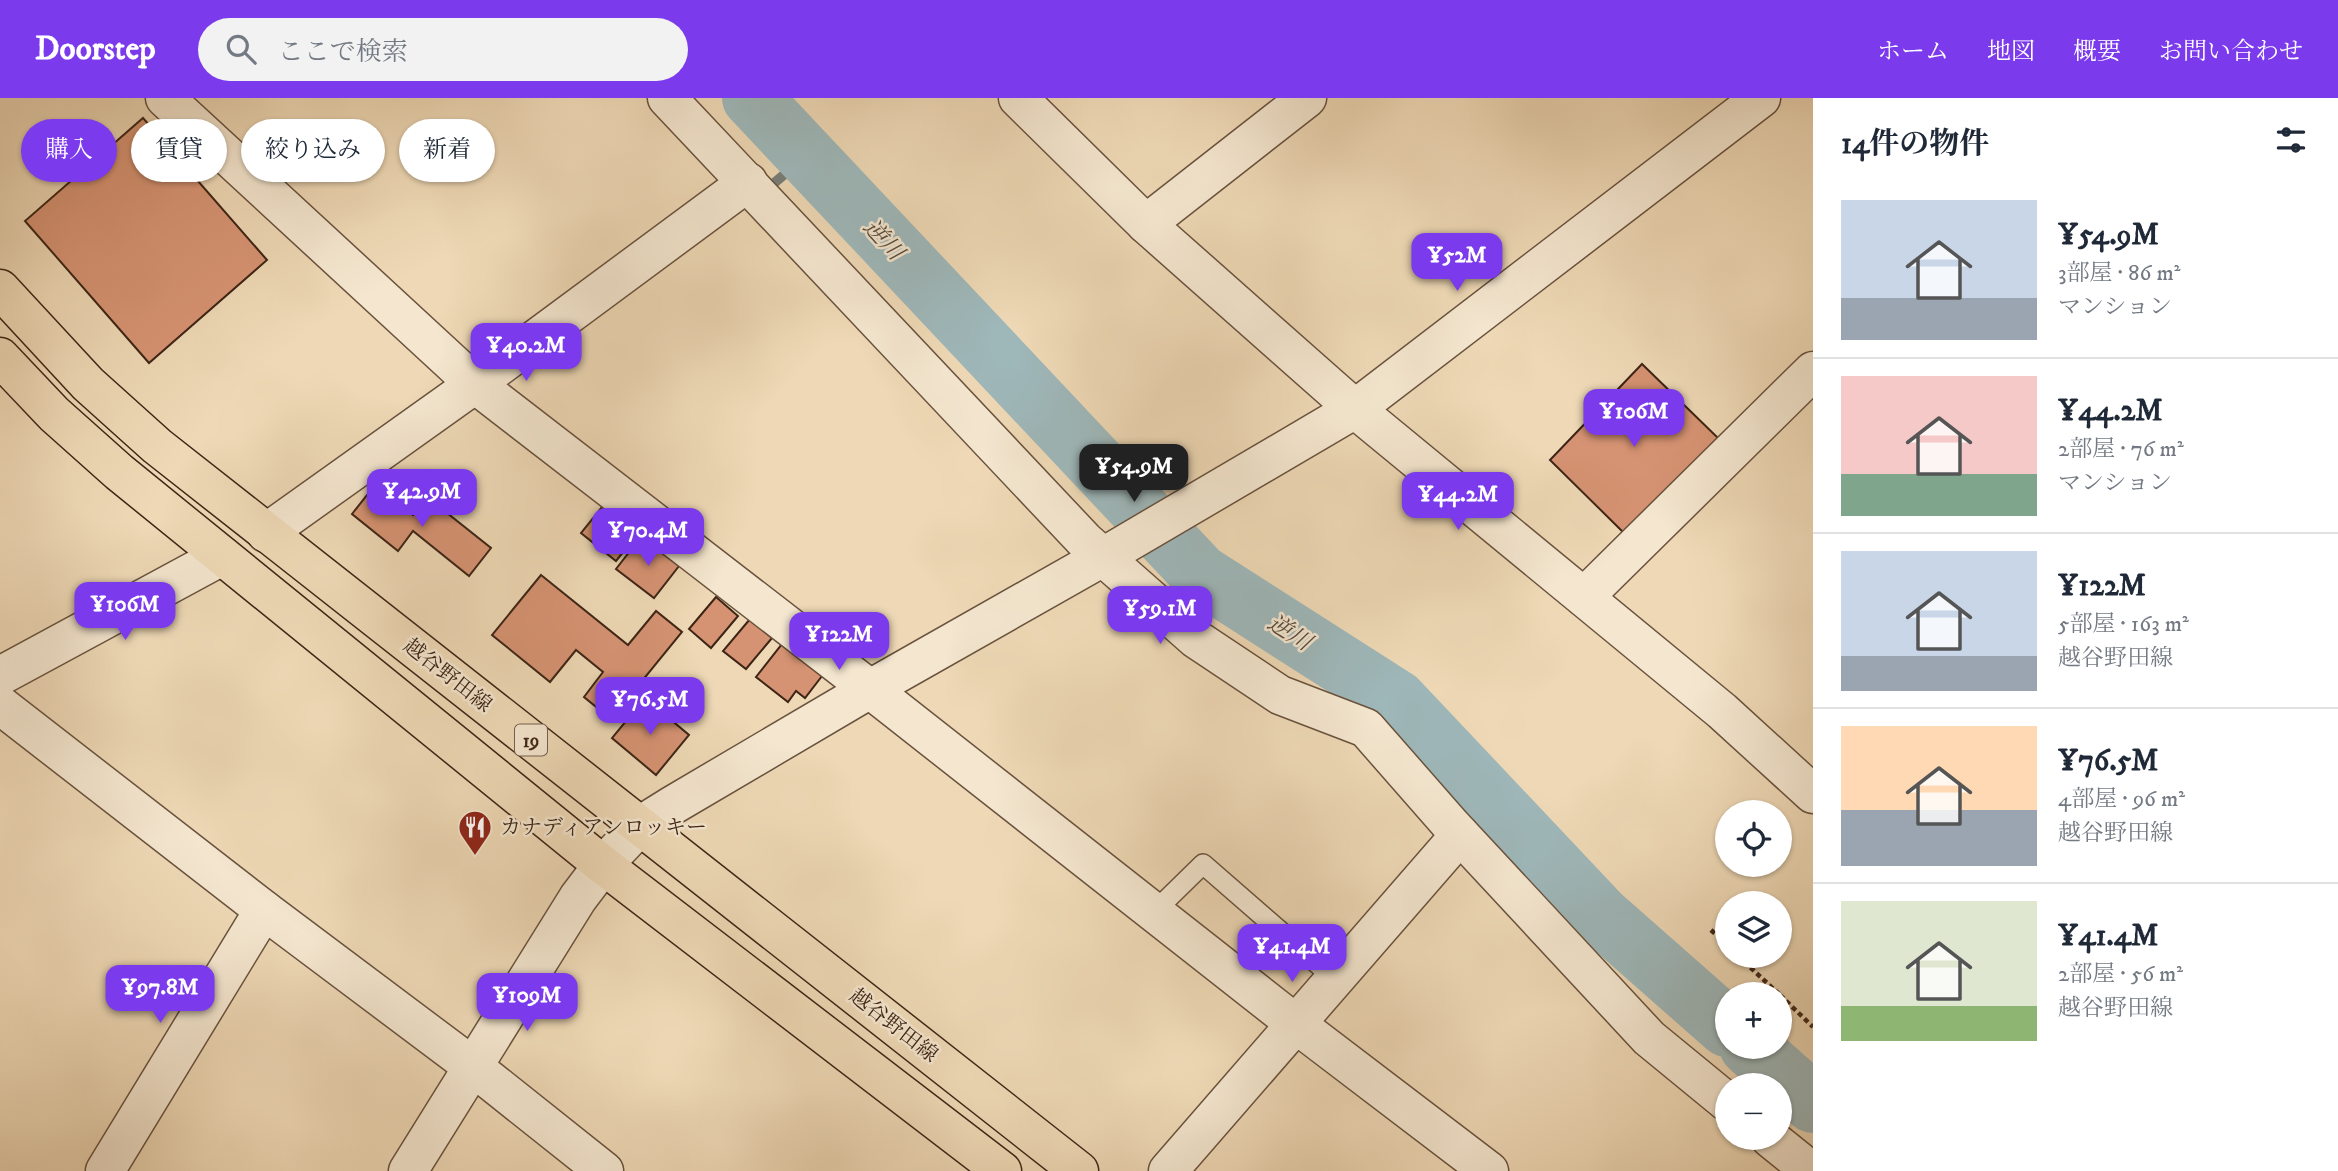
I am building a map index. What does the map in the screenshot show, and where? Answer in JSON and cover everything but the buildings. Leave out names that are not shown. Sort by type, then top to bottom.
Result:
[{"type":"main road","name":"越谷野田線","points":[[0,289],[88,384],[157,446],[1079,1171]]},
{"type":"main road","name":"19","points":[[0,358],[54,414],[110,464],[222,556],[603,865],[1002,1171]]},
{"type":"street","points":[[165,98],[475,384],[1155,911],[1296,1024],[1489,1171]]},
{"type":"street","points":[[667,98],[1085,541],[1114,550],[1196,639],[1280,695],[1366,728],[1460,835],[1648,1038],[1715,1092]]},
{"type":"street","points":[[1018,98],[1146,224],[1355,409],[1722,711],[1813,794]]},
{"type":"street","points":[[1146,224],[1307,98]]},
{"type":"street","points":[[408,1171],[578,898],[603,865],[641,825],[870,689],[1355,409],[1761,98]]},
{"type":"street","points":[[266,533],[475,384],[748,182]]},
{"type":"street","points":[[1584,597],[1813,371]]},
{"type":"street","points":[[0,676],[222,556]]},
{"type":"street","points":[[0,705],[264,911],[472,1066],[604,1171]]},
{"type":"street","points":[[1168,1171],[1460,835]]},
{"type":"street","points":[[105,1171],[264,911]]},
{"type":"street","points":[[1785,1150],[1811,1171]]},
{"type":"lane","points":[[1155,911],[1203,864],[1335,979]]},
{"type":"path","points":[[1711,930],[1715,934]]},
{"type":"path","points":[[1751,968],[1765,982]]},
{"type":"path","points":[[1792,1007],[1813,1027]]},
{"type":"waterway","name":"逆川","points":[[752,98],[1200,574],[1397,700],[1601,916],[1715,1016]]},
{"type":"waterway","points":[[773,184],[806,156]]},
{"type":"waterway","name":"逆川","points":[[1764,1059],[1813,1103]]},
{"type":"place","name":"カナディアンロッキー","points":[[475,857]]}]
